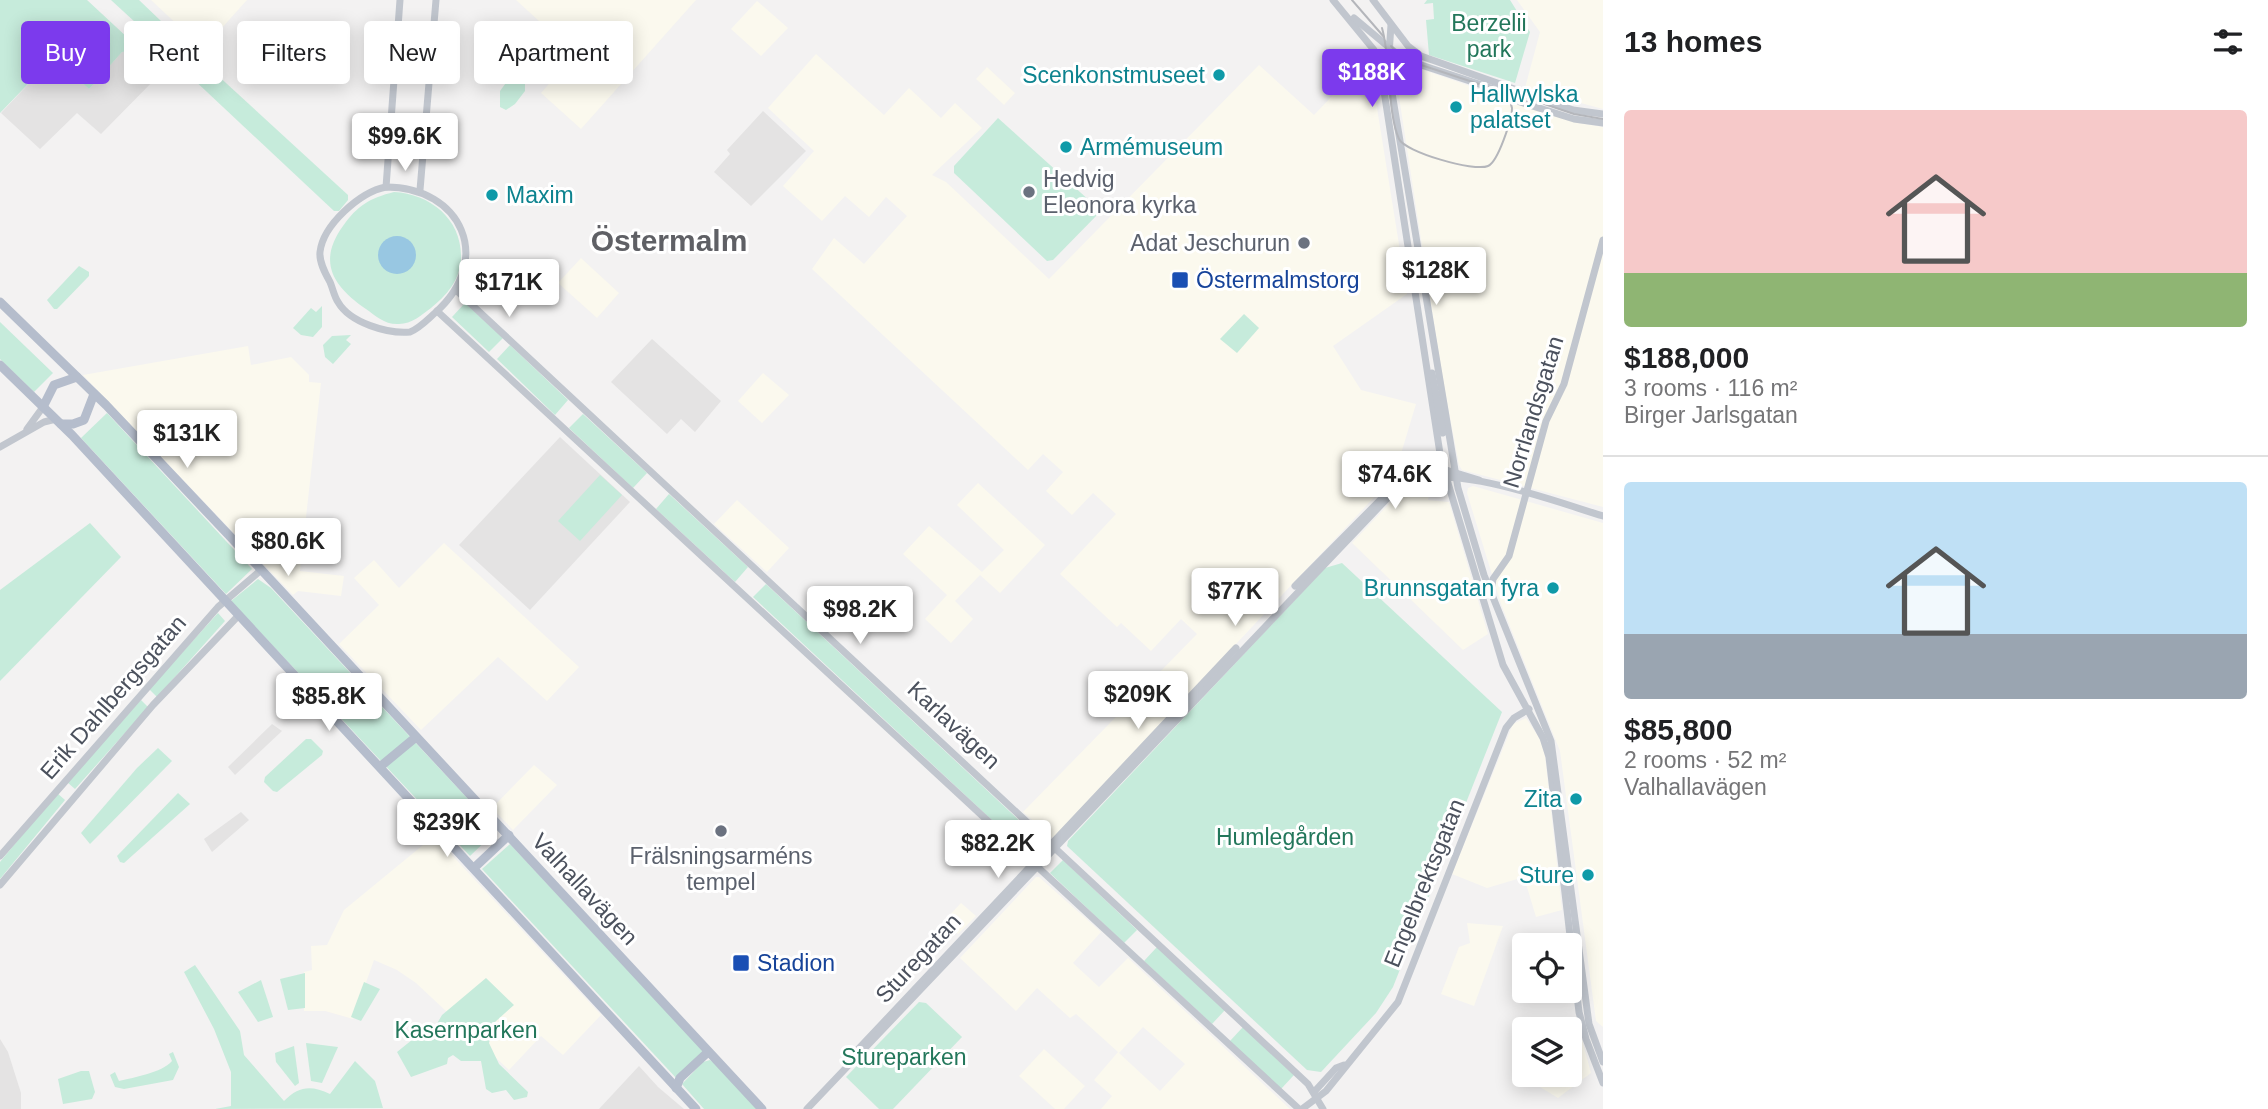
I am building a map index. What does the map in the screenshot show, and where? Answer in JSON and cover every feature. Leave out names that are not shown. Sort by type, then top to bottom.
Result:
[{"type":"main road","name":"Valhallavägen","points":[[0,302],[94,394],[261,570],[762,1109]]},
{"type":"main road","points":[[0,365],[59,422],[226,600],[696,1109]]},
{"type":"main road","points":[[43,407],[54,385],[77,377]]},
{"type":"main road","points":[[59,422],[73,425],[84,420],[94,394]]},
{"type":"main road","points":[[335,717],[368,686]]},
{"type":"main road","points":[[380,765],[416,737]]},
{"type":"main road","points":[[475,867],[509,835]]},
{"type":"main road","points":[[676,1088],[680,1078],[708,1052]]},
{"type":"street","points":[[386,187],[400,0]]},
{"type":"street","points":[[421,190],[436,0]]},
{"type":"street","points":[[1335,0],[1403,59],[1500,91],[1520,102],[1574,119],[1603,123]]},
{"type":"street","points":[[1335,0],[1374,50],[1380,68],[1450,473],[1501,656],[1549,757],[1580,1012],[1588,1046],[1603,1083]]},
{"type":"street","points":[[1373,0],[1408,46],[1425,58],[1573,110],[1603,114]]},
{"type":"street","points":[[1393,26],[1388,47],[1390,83],[1450,473],[1513,653],[1551,741],[1589,1024],[1603,1062]]},
{"type":"street","points":[[1390,83],[1393,65],[1403,59]]},
{"type":"street","points":[[386,187],[421,190],[449,209],[463,234],[465,267],[457,291],[410,332],[377,327],[356,319],[343,308],[325,272],[321,247],[339,219],[358,198],[386,187]]},
{"type":"street","name":"Norrlandsgatan","points":[[1491,592],[1493,579],[1509,556],[1546,422],[1564,384],[1603,240]]},
{"type":"street","name":"Karlavägen","points":[[457,291],[1055,845],[1315,1095],[1323,1109]]},
{"type":"street","name":"Karlavägen","points":[[437,311],[1034,866],[1300,1109]]},
{"type":"street","points":[[24,432],[43,407]]},
{"type":"street","points":[[0,447],[24,432],[59,422]]},
{"type":"street","points":[[1450,473],[1603,516]]},
{"type":"street","name":"Sturegatan","points":[[801,1109],[1398,486],[1414,479],[1450,473]]},
{"type":"street","name":"Erik Dahlbergsgatan","points":[[0,856],[226,600],[261,570]]},
{"type":"street","name":"Erik Dahlbergsgatan","points":[[0,885],[153,705],[239,615]]},
{"type":"street","points":[[1501,656],[1513,653]]},
{"type":"street","points":[[1527,709],[1536,705]]},
{"type":"street","name":"Engelbrektsgatan","points":[[1300,1109],[1336,1068],[1344,1065],[1398,1002],[1506,728],[1527,709]]},
{"type":"street","points":[[60,786],[74,797]]},
{"type":"street","name":"Sturegatan","points":[[807,1109],[1034,866]]},
{"type":"shaded area","points":[[151,0],[247,0],[223,27],[223,21],[173,21]]},
{"type":"shaded area","points":[[516,0],[696,0],[633,71],[633,21],[539,21]]},
{"type":"shaded area","points":[[1517,0],[1603,0],[1603,109],[1525,88],[1540,32]]},
{"type":"shaded area","points":[[757,1],[788,28],[761,56],[731,29]]},
{"type":"shaded area","points":[[122,52],[124,84],[150,84],[101,134],[77,113],[40,149],[1,113],[28,84],[84,84],[89,89],[93,84],[110,84],[110,65]]},
{"type":"shaded area","points":[[816,54],[884,115],[909,88],[941,118],[955,103],[982,128],[932,175],[946,182],[1049,279],[1259,65],[1314,115],[1360,67],[1365,67],[1372,77],[1407,294],[1333,346],[1361,390],[1416,404],[1397,467],[1399,471],[1053,838],[1023,812],[1197,634],[1181,619],[1151,651],[1121,623],[1117,627],[1060,574],[1116,514],[1093,493],[1072,515],[1046,491],[1063,472],[1043,454],[1028,470],[812,269],[834,238],[864,264],[907,216],[886,197],[869,217],[845,196],[822,221],[783,186],[814,151],[768,108]]},
{"type":"shaded area","points":[[1403,63],[1578,123],[1603,127],[1603,507],[1462,470],[1459,465],[1442,375],[1395,71]]},
{"type":"shaded area","points":[[987,67],[1015,93],[1004,105],[976,79]]},
{"type":"shaded area","points":[[549,84],[621,84],[581,129],[541,93]]},
{"type":"shaded area","points":[[763,111],[806,151],[751,206],[714,172],[730,154],[727,150]]},
{"type":"shaded area","points":[[581,258],[619,293],[597,318],[558,283]]},
{"type":"shaded area","points":[[652,339],[721,401],[695,432],[681,419],[667,434],[611,382]]},
{"type":"shaded area","points":[[248,346],[251,365],[291,357],[309,375],[309,382],[321,383],[300,571],[344,576],[341,596],[298,591],[293,595],[83,375]]},
{"type":"shaded area","points":[[763,373],[789,395],[762,423],[738,401]]},
{"type":"shaded area","points":[[560,437],[630,502],[530,610],[459,545]]},
{"type":"shaded area","points":[[978,483],[1045,545],[1000,593],[980,575],[955,601],[973,619],[951,643],[925,619],[947,595],[903,554],[929,526],[982,572],[1004,550],[957,505]]},
{"type":"shaded area","points":[[1406,486],[1407,489],[1429,495],[1428,500],[1449,502],[1488,634],[1463,650],[1352,543]]},
{"type":"shaded area","points":[[1473,486],[1603,523],[1603,1027],[1596,1021],[1560,751],[1501,604],[1467,493],[1468,488]]},
{"type":"shaded area","points":[[737,500],[789,548],[767,572],[714,524]]},
{"type":"shaded area","points":[[444,543],[579,667],[547,701],[498,657],[421,730],[339,644],[379,605],[354,578],[374,560],[399,588]]},
{"type":"shaded area","points":[[1526,718],[1540,739],[1545,756],[1562,910],[1536,917],[1524,877],[1487,888],[1452,874],[1513,724]]},
{"type":"shaded area","points":[[272,724],[282,731],[235,775],[228,767]]},
{"type":"shaded area","points":[[534,765],[557,785],[513,830],[492,808]]},
{"type":"shaded area","points":[[241,812],[249,820],[212,852],[204,839]]},
{"type":"shaded area","points":[[434,836],[601,1015],[563,1055],[541,1036],[509,1070],[416,983],[397,970],[374,960],[353,1019],[325,1011],[304,1011],[304,972],[312,970],[311,946],[327,945],[344,910]]},
{"type":"shaded area","points":[[1036,877],[1039,877],[1101,932],[1073,963],[1099,987],[1128,958],[1290,1109],[1101,1109],[1112,1096],[1094,1080],[1118,1052],[1076,1014],[1070,1018],[1037,988],[1016,1011],[960,958]],"holes":[[[1143,1027],[1185,1064],[1160,1091],[1119,1053]]]},
{"type":"shaded area","points":[[961,903],[976,916],[958,934],[944,921]]},
{"type":"shaded area","points":[[1467,923],[1503,926],[1474,1006],[1441,994],[1459,947],[1470,943]]},
{"type":"shaded area","points":[[0,1039],[8,1052],[21,1093],[21,1109],[0,1109]]},
{"type":"shaded area","points":[[1582,1040],[1591,1073],[1582,1080]]},
{"type":"shaded area","points":[[1044,1049],[1085,1086],[1064,1109],[1055,1109],[1019,1076]]},
{"type":"shaded area","points":[[639,1066],[658,1087],[684,1109],[599,1109]]},
{"type":"shaded area","points":[[1540,1087],[1573,1087],[1558,1098]]},
{"type":"green space","points":[[0,0],[87,0],[110,21],[21,21],[21,84],[28,84],[0,113]]},
{"type":"green space","points":[[111,0],[139,0],[161,21],[134,21]]},
{"type":"green space","name":"Berzelii park","points":[[1427,0],[1510,0],[1530,32],[1515,83],[1429,55],[1426,20],[1434,19],[1433,3],[1424,4]]},
{"type":"green space","points":[[110,21],[124,34],[122,52],[110,65]]},
{"type":"green space","points":[[223,80],[348,195],[348,200],[339,211],[334,211],[198,84],[223,84]]},
{"type":"green space","points":[[505,84],[525,84],[525,91],[515,104],[506,110],[500,107],[500,91]]},
{"type":"green space","points":[[998,118],[1101,211],[1053,260],[1047,261],[954,173],[954,166]]},
{"type":"green space","points":[[394,192],[420,198],[442,212],[457,233],[461,260],[455,281],[442,298],[416,319],[399,324],[381,320],[354,300],[337,282],[330,262],[335,239],[354,213],[371,200]]},
{"type":"green space","points":[[79,266],[89,272],[89,276],[54,309],[47,300]]},
{"type":"green space","points":[[465,303],[503,338],[489,352],[452,317]]},
{"type":"green space","points":[[322,306],[322,327],[313,337],[301,335],[293,328],[311,308],[316,312]]},
{"type":"green space","points":[[1244,314],[1259,328],[1237,353],[1220,339]]},
{"type":"green space","points":[[0,322],[53,373],[34,392],[0,359]]},
{"type":"green space","points":[[351,335],[346,340],[351,344],[333,364],[325,357],[323,345],[332,336]]},
{"type":"green space","points":[[510,345],[568,400],[555,415],[497,359]]},
{"type":"green space","points":[[107,413],[252,569],[226,594],[81,438]]},
{"type":"green space","points":[[583,414],[647,473],[633,488],[569,428]]},
{"type":"green space","points":[[600,475],[622,495],[580,541],[558,521]]},
{"type":"green space","points":[[669,494],[748,567],[735,582],[656,509]]},
{"type":"green space","points":[[90,523],[121,557],[0,681],[0,590]]},
{"type":"green space","name":"Humlegården","points":[[1342,563],[1502,712],[1393,987],[1376,1013],[1321,1072],[1307,1070],[1067,846],[1068,841],[1325,568]]},
{"type":"green space","points":[[258,579],[271,588],[497,830],[470,856],[231,601]]},
{"type":"green space","points":[[766,584],[1037,837],[1024,850],[753,597]]},
{"type":"green space","points":[[218,613],[225,621],[157,697],[149,689]]},
{"type":"green space","points":[[141,700],[148,707],[75,789],[67,782]]},
{"type":"green space","points":[[306,739],[311,739],[323,751],[322,755],[277,792],[273,791],[264,782],[265,777]]},
{"type":"green space","points":[[158,748],[172,761],[90,844],[81,833],[137,768]]},
{"type":"green space","points":[[57,793],[65,800],[0,879],[0,862]]},
{"type":"green space","points":[[178,793],[190,804],[124,863],[120,862],[117,856]]},
{"type":"green space","points":[[510,844],[704,1052],[677,1079],[482,869]]},
{"type":"green space","points":[[1063,860],[1137,930],[1124,943],[1050,873]]},
{"type":"green space","points":[[1157,947],[1225,1010],[1212,1024],[1144,961]]},
{"type":"green space","points":[[195,965],[240,1031],[244,1055],[284,1101],[295,1092],[306,1088],[330,1094],[355,1061],[375,1081],[383,1108],[215,1109],[231,1106],[231,1072],[214,1029],[184,972]]},
{"type":"green space","points":[[305,973],[305,1008],[288,1010],[280,979]]},
{"type":"green space","name":"Kasernparken","points":[[486,978],[514,1005],[495,1022],[489,1043],[499,1064],[528,1092],[527,1097],[514,1100],[506,1090],[492,1093],[486,1089],[481,1061],[461,1061],[453,1055],[448,1058],[447,1064],[411,1077],[397,1052],[428,1027],[435,1027],[442,1015]]},
{"type":"green space","points":[[261,980],[273,1017],[258,1022],[238,992]]},
{"type":"green space","points":[[364,982],[380,989],[361,1021],[351,1017]]},
{"type":"green space","name":"Stureparken","points":[[919,1002],[926,1003],[962,1037],[893,1109],[879,1109],[846,1077]]},
{"type":"green space","points":[[1243,1027],[1294,1075],[1281,1089],[1229,1042]]},
{"type":"green space","points":[[306,1043],[338,1047],[322,1083],[311,1081]]},
{"type":"green space","points":[[294,1046],[299,1083],[295,1086],[276,1062],[275,1053]]},
{"type":"green space","points":[[173,1052],[179,1067],[173,1080],[124,1089],[115,1087],[110,1075],[115,1072],[119,1081],[155,1072],[172,1061],[169,1054]]},
{"type":"green space","points":[[710,1060],[757,1109],[704,1109],[682,1084],[703,1062]]},
{"type":"green space","points":[[89,1071],[95,1092],[92,1099],[63,1104],[58,1079]]},
{"type":"water","points":[[397,236],[411,241],[416,255],[411,269],[397,274],[383,269],[378,255],[383,241]]},
{"type":"tram line","points":[[1352,0],[1384,37]]},
{"type":"tram line","points":[[1382,28],[1393,115],[1399,139],[1413,150],[1455,164],[1480,167],[1492,163],[1504,140],[1511,113],[1512,108],[1506,96],[1500,91],[1403,59],[1391,46]]},
{"type":"tram line","points":[[1500,89],[1574,114],[1603,119]]},
{"type":"place","name":"Scenkonstmuseet","points":[[1219,75]]},
{"type":"place","name":"Hallwylska palatset","points":[[1456,107]]},
{"type":"place","name":"Armémuseum","points":[[1066,147]]},
{"type":"place","name":"Hedvig Eleonora kyrka","points":[[1029,192]]},
{"type":"place","name":"Maxim","points":[[492,195]]},
{"type":"place","name":"Adat Jeschurun","points":[[1304,243]]},
{"type":"place","name":"Östermalmstorg","points":[[1180,280]]},
{"type":"place","name":"Brunnsgatan fyra","points":[[1553,588]]},
{"type":"place","name":"Zita","points":[[1576,799]]},
{"type":"place","name":"Frälsningsarméns tempel","points":[[721,831]]},
{"type":"place","name":"Sture","points":[[1588,875]]},
{"type":"place","name":"Stadion","points":[[741,963]]},
{"type":"district","name":"Östermalm","points":[[669,240]]}]
